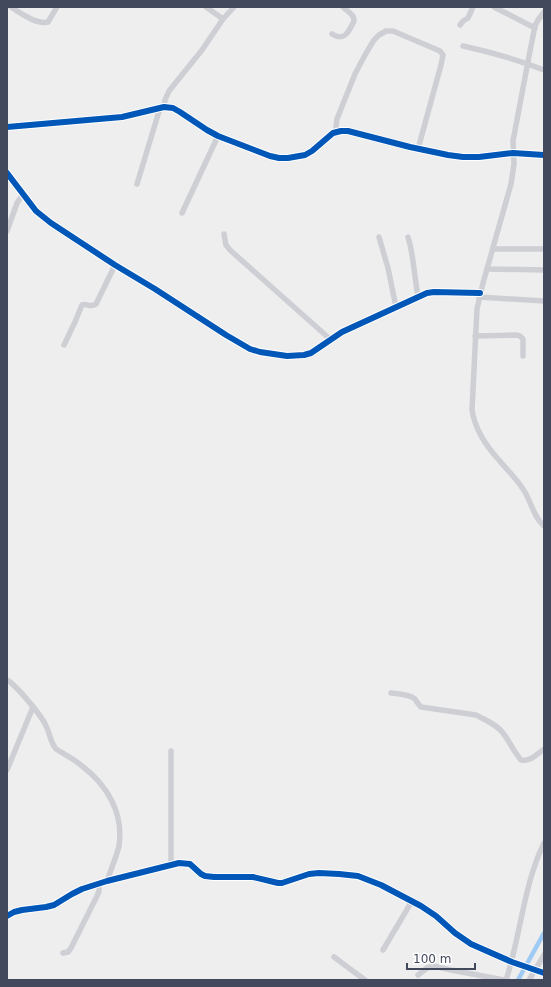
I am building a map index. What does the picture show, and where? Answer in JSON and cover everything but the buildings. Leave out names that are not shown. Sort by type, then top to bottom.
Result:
[{"type":"street","points":[[11,7],[40,23],[48,22],[57,7]]},
{"type":"street","points":[[206,7],[223,20]]},
{"type":"street","points":[[137,184],[162,107],[169,91],[234,7]]},
{"type":"street","points":[[332,34],[337,37],[348,33],[355,19],[354,16],[342,7]]},
{"type":"street","points":[[460,25],[463,20],[468,18],[473,7]]},
{"type":"street","points":[[494,7],[535,28]]},
{"type":"street","points":[[538,7],[544,12],[538,20],[535,28],[513,141],[514,164],[511,184],[480,295],[476,315],[472,410],[480,434],[498,460],[516,478],[524,490],[533,511],[544,526]]},
{"type":"street","points":[[336,132],[336,124],[340,112],[364,55],[378,35],[386,31],[393,31],[440,51],[443,54],[418,149]]},
{"type":"street","points":[[463,46],[528,63],[544,70]]},
{"type":"street","points":[[7,127],[122,117],[162,107],[173,108],[218,136],[279,158],[305,155],[336,132],[348,131],[418,149],[463,157],[513,153],[544,155]]},
{"type":"street","points":[[182,213],[218,136]]},
{"type":"street","points":[[7,174],[31,206],[42,217],[226,335],[250,349],[260,352],[287,356],[311,353],[354,326],[418,296],[430,292],[544,300]]},
{"type":"street","points":[[7,231],[17,203],[23,194]]},
{"type":"street","points":[[224,234],[226,245],[230,250],[331,340]]},
{"type":"street","points":[[379,237],[388,268],[396,307]]},
{"type":"street","points":[[408,237],[412,253],[418,296]]},
{"type":"street","points":[[493,249],[544,249]]},
{"type":"street","points":[[64,345],[82,305],[85,304],[92,306],[96,304],[116,265]]},
{"type":"street","points":[[487,269],[544,270]]},
{"type":"street","points":[[475,336],[520,336],[523,339],[523,356]]},
{"type":"street","points":[[7,680],[15,686],[46,725],[53,746],[82,766],[98,781],[105,788],[115,806],[120,838],[107,881]]},
{"type":"street","points":[[391,693],[410,696],[414,698],[421,707],[476,715],[484,719],[496,726],[502,732],[521,760],[524,761],[530,759],[544,749]]},
{"type":"street","points":[[7,770],[33,707]]},
{"type":"street","points":[[171,751],[171,865]]},
{"type":"street","points":[[418,975],[427,968],[434,966],[505,980],[512,962],[528,888],[539,852],[544,843]]},
{"type":"street","points":[[7,916],[22,910],[54,905],[72,894],[97,884],[179,863],[190,864],[201,874],[209,877],[253,877],[278,883],[309,874],[319,873],[358,876],[381,885],[412,901],[436,916],[470,944],[512,962],[544,973]]},
{"type":"street","points":[[63,953],[68,952],[71,948],[97,896],[99,891],[97,884]]},
{"type":"street","points":[[383,950],[412,901]]},
{"type":"street","points":[[529,980],[544,955]]},
{"type":"street","points":[[334,958],[366,980]]},
{"type":"waterway","points":[[518,980],[544,933]]},
{"type":"cycle path","points":[[7,127],[122,117],[164,107],[173,108],[218,136],[279,158],[305,155],[333,133],[341,131],[348,131],[410,147],[463,157],[479,157],[513,153],[544,155]]},
{"type":"cycle path","points":[[7,173],[36,211],[51,223],[226,335],[250,349],[260,352],[287,356],[304,355],[311,353],[342,332],[427,293],[480,293]]},
{"type":"cycle path","points":[[7,916],[22,910],[54,905],[82,889],[107,881],[179,863],[190,864],[205,876],[253,877],[278,883],[309,874],[319,873],[358,876],[381,885],[421,906],[471,944],[512,962],[544,973]]}]
